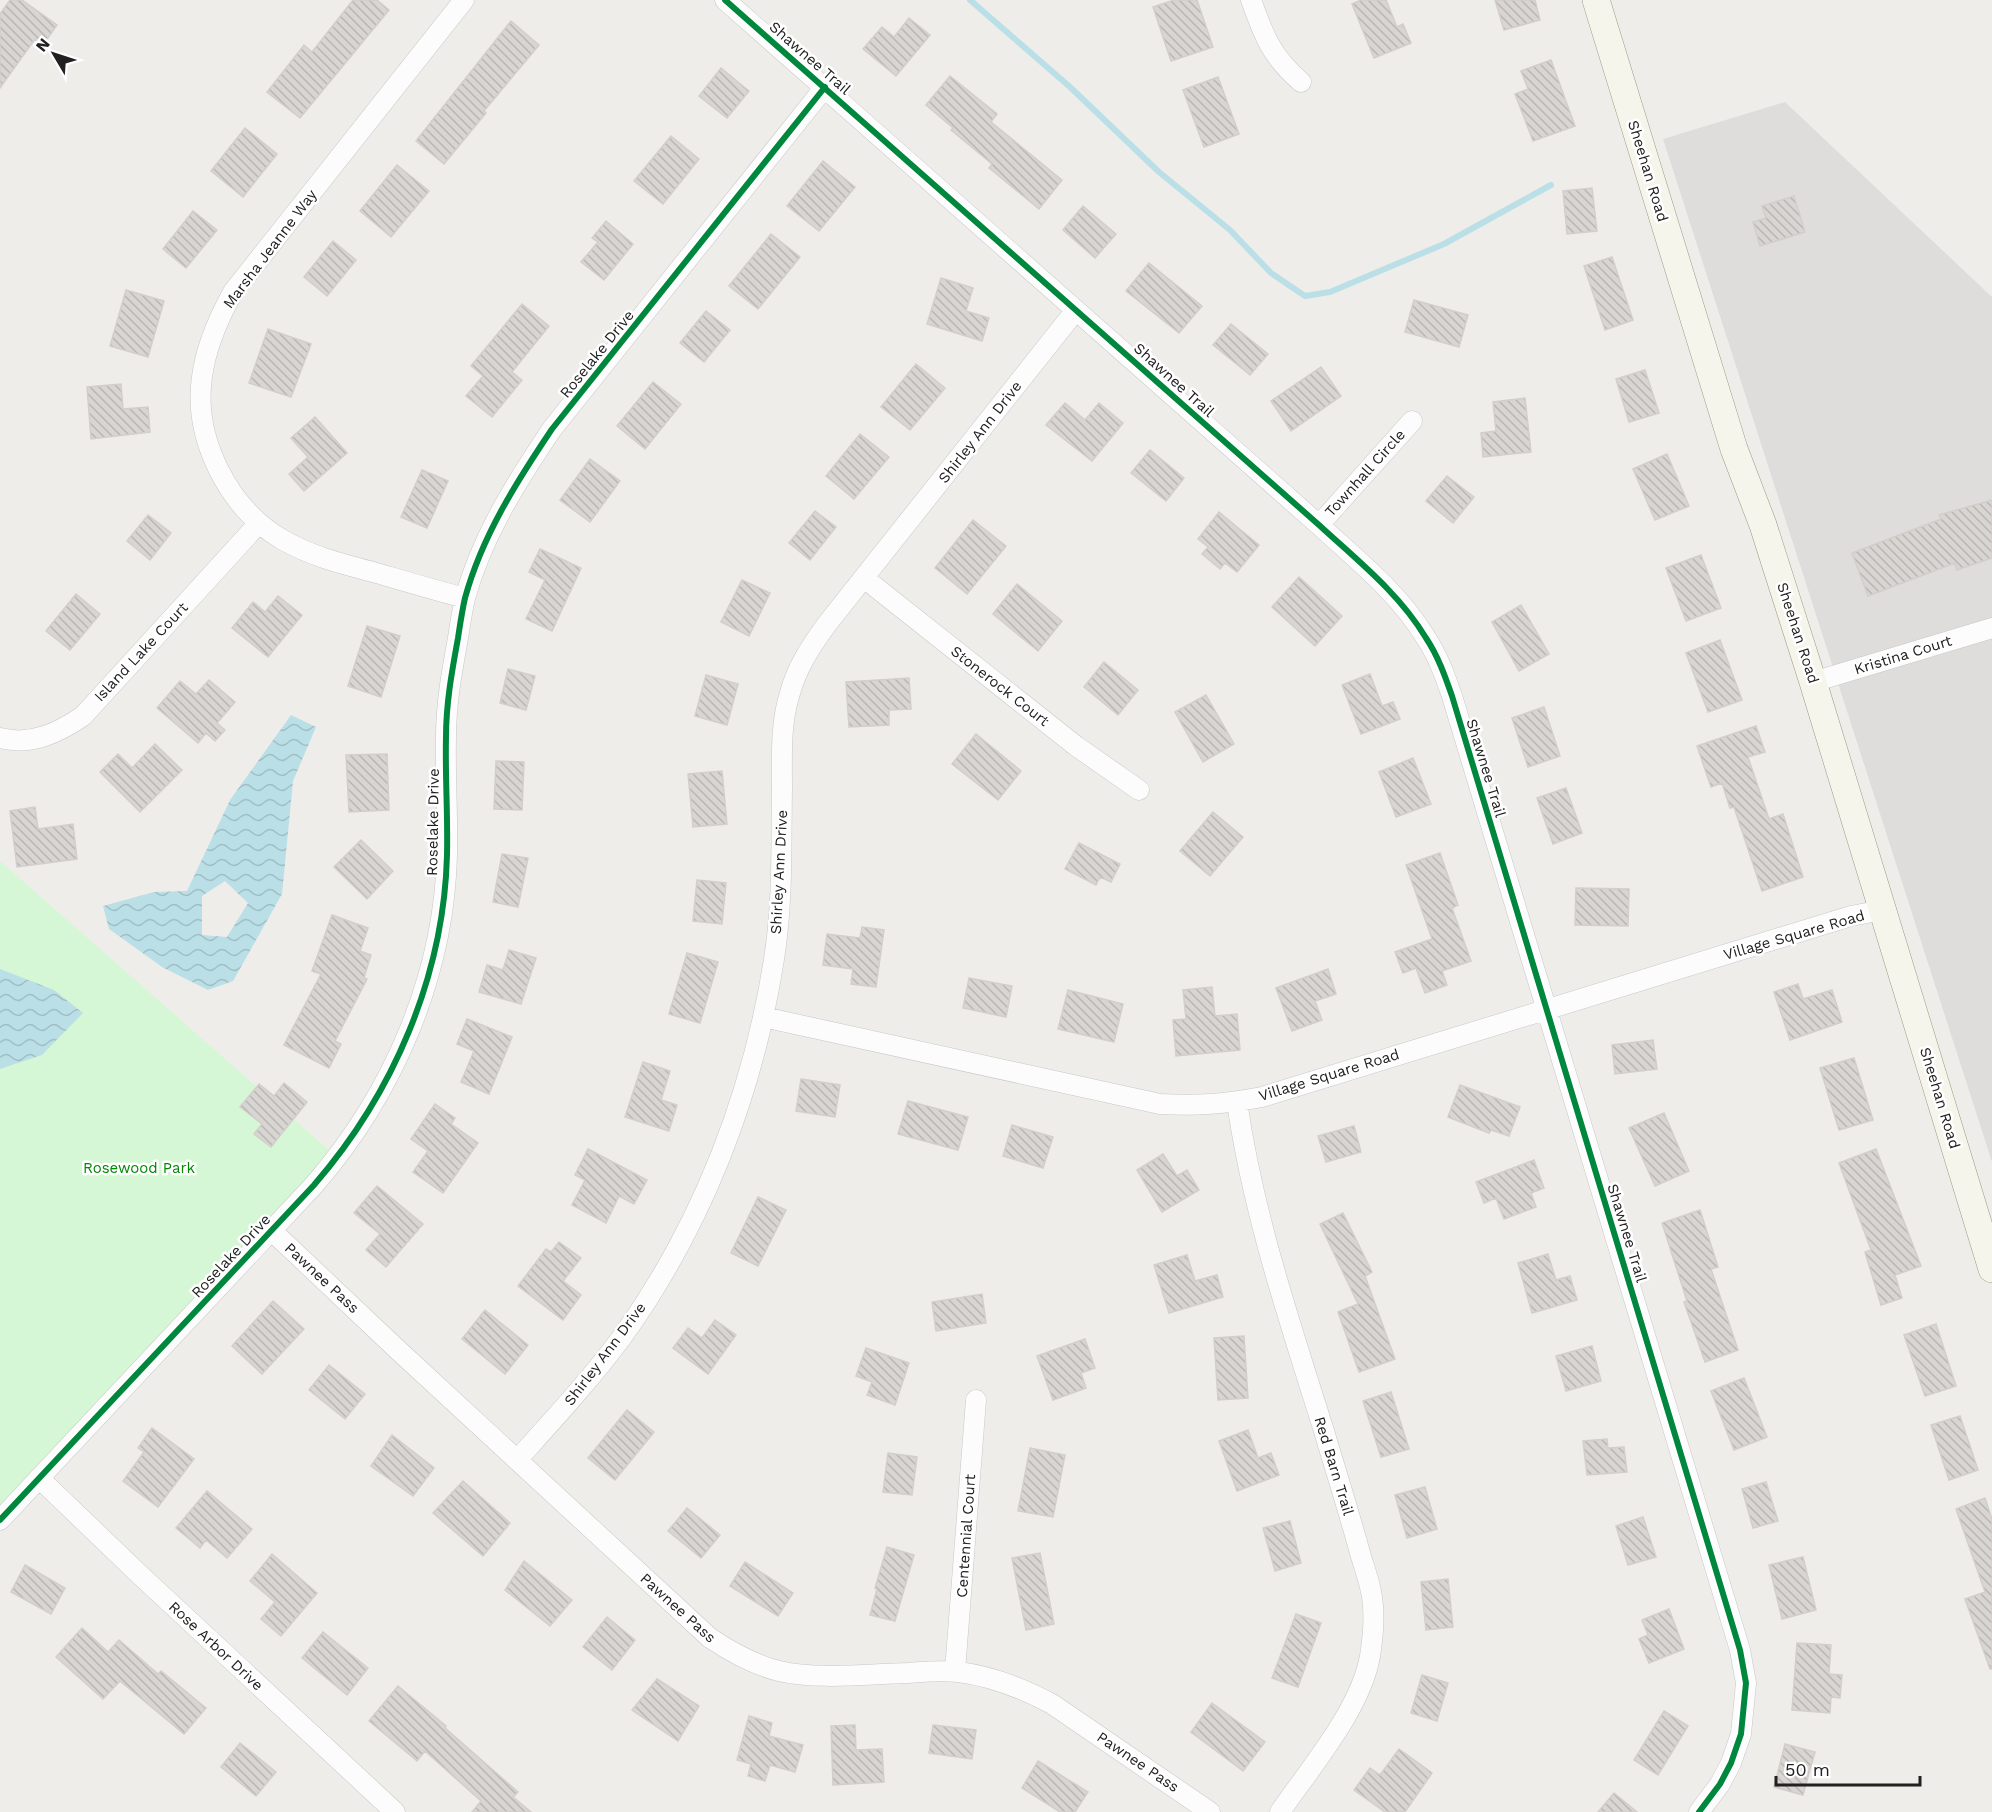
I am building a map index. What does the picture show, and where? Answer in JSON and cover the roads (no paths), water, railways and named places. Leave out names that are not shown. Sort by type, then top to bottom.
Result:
[{"type":"street","name":"Marsha Jeanne Way","points":[[464,0],[233,292],[220,316],[207,350],[201,380],[201,405],[205,431],[224,480],[237,500],[259,523],[282,539],[312,555],[465,598]]},
{"type":"street","name":"Shawnee Trail","points":[[725,0],[1319,525],[1396,597],[1427,639],[1442,667],[1452,696],[1740,1650],[1746,1683],[1741,1734],[1731,1763],[1720,1784],[1699,1812]]},
{"type":"street","points":[[1251,0],[1265,38],[1278,58],[1301,82]]},
{"type":"street","name":"Sheehan Road","points":[[1596,0],[1734,449],[1763,525],[1813,682],[1992,1269]]},
{"type":"street","name":"Roselake Drive","points":[[0,1520],[338,1158],[392,1071],[409,1033],[436,944],[447,856],[446,736],[449,692],[465,598],[497,519],[519,479],[552,429],[825,87]]},
{"type":"street","name":"Shirley Ann Drive","points":[[517,1460],[566,1406],[621,1337],[649,1295],[683,1238],[710,1183],[732,1123],[764,1017],[774,957],[781,884],[783,729],[789,694],[798,669],[811,646],[1077,310]]},
{"type":"street","name":"Townhall Circle","points":[[1319,525],[1412,421]]},
{"type":"street","name":"Island Lake Court","points":[[0,738],[29,741],[66,727],[82,716],[259,523]]},
{"type":"street","name":"Stonerock Court","points":[[864,578],[1076,746],[1139,790]]},
{"type":"street","name":"Kristina Court","points":[[1813,682],[1992,628]]},
{"type":"street","name":"Village Square Road","points":[[764,1017],[1160,1104],[1199,1106],[1237,1102],[1262,1096],[1851,916],[1883,910]]},
{"type":"street","name":"Red Barn Trail","points":[[1237,1102],[1240,1127],[1263,1226],[1290,1323],[1354,1529],[1373,1605],[1370,1658],[1352,1704],[1337,1730],[1280,1812]]},
{"type":"street","name":"Pawnee Pass","points":[[271,1230],[710,1638],[739,1656],[755,1664],[805,1675],[955,1671],[990,1677],[1029,1691],[1045,1700],[1210,1812]]},
{"type":"street","name":"Centennial Court","points":[[955,1671],[976,1400]]},
{"type":"street","name":"Rose Arbor Drive","points":[[39,1478],[395,1812]]},
{"type":"water","points":[[291,715],[316,727],[293,781],[282,894],[233,981],[208,990],[162,967],[109,929],[103,906],[154,892],[187,891],[230,800]],"holes":[[[225,881],[248,903],[227,937],[202,935],[202,896]]]},
{"type":"water","points":[[0,969],[54,990],[83,1013],[42,1055],[0,1069]]},
{"type":"waterway","points":[[970,0],[1070,87],[1159,172],[1230,230],[1271,273],[1305,296],[1330,292],[1444,244],[1551,185]]},
{"type":"park label","name":"Rosewood Park","points":[[139,1168]]}]
